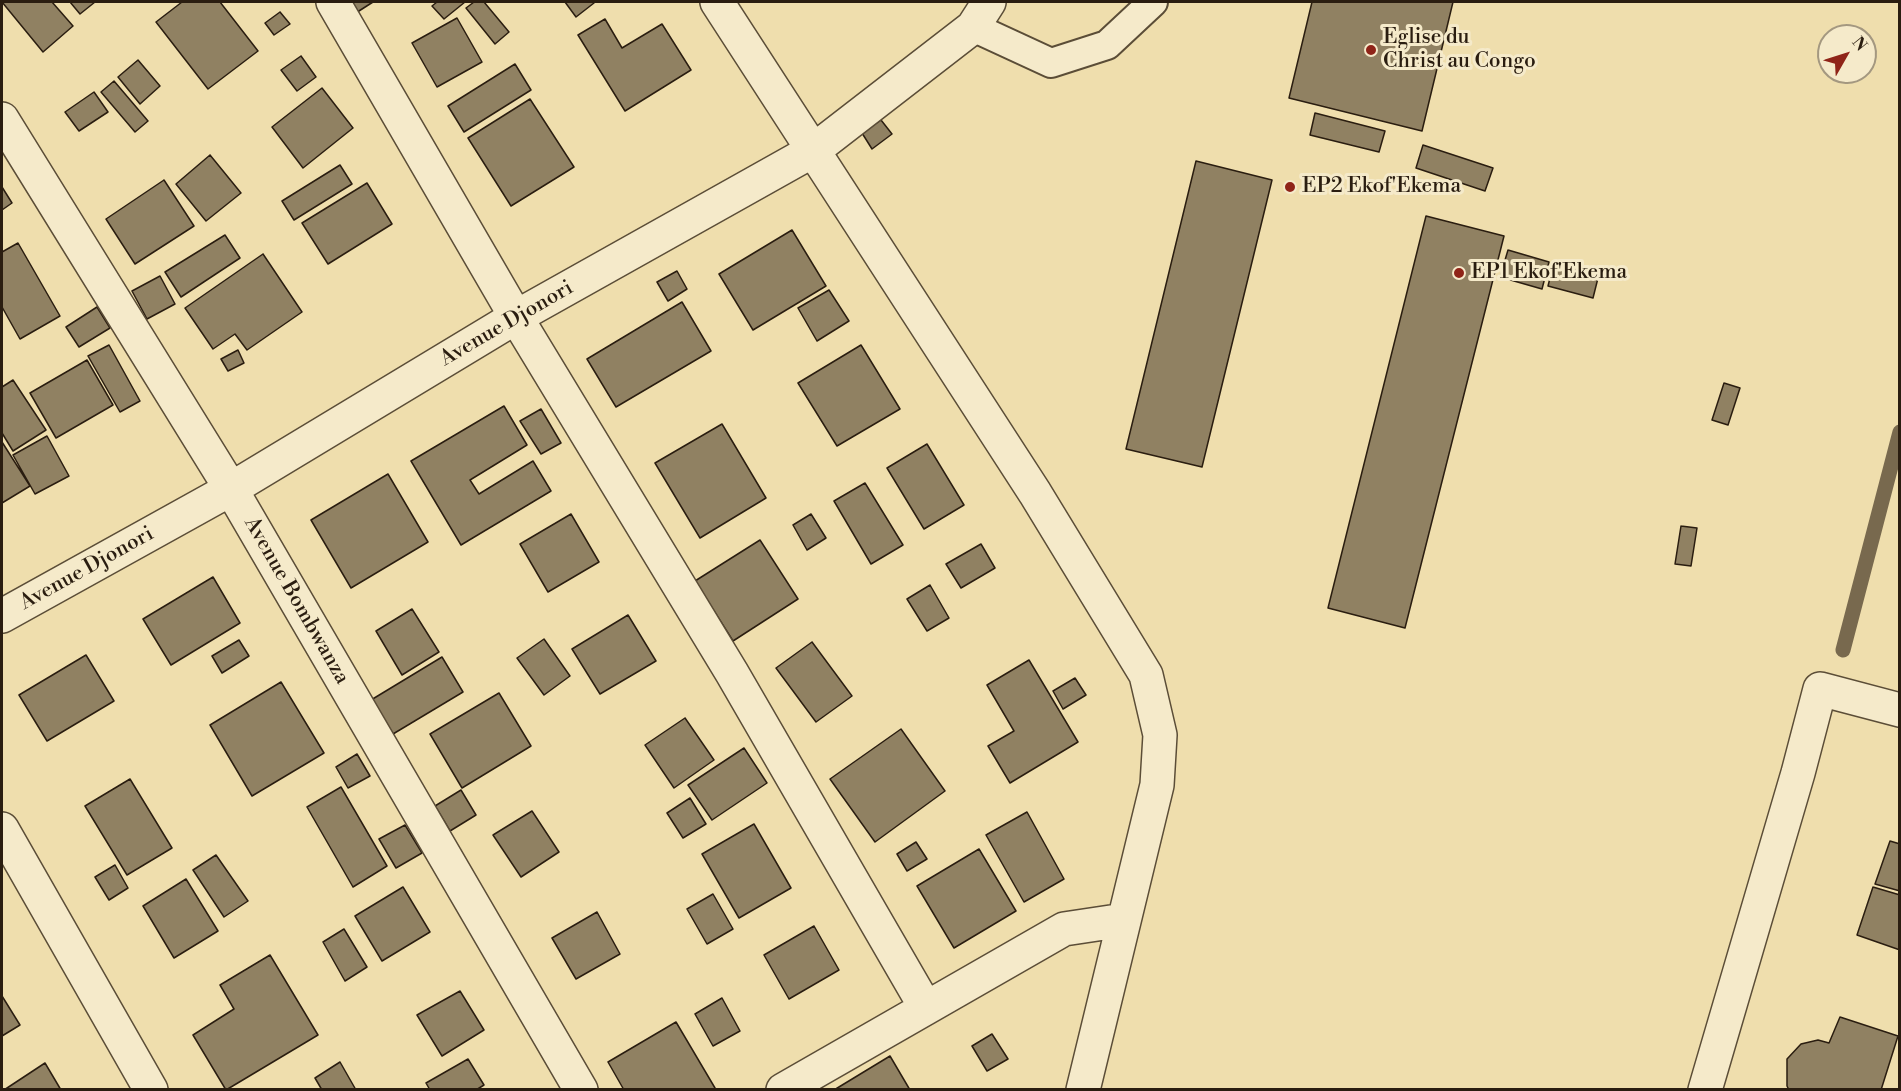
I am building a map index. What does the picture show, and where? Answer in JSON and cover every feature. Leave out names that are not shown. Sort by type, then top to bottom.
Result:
[{"type":"street","points":[[333,2],[516,317],[732,673],[926,1008]]},
{"type":"street","points":[[717,2],[1035,493],[1146,675],[1160,735],[1157,784],[1083,1089]]},
{"type":"street","name":"Avenue Djonori","points":[[2,616],[231,489],[516,317],[814,150],[981,14]]},
{"type":"street","name":"Avenue Bombwanza","points":[[2,119],[231,489],[581,1089]]},
{"type":"street","points":[[1705,1089],[1798,773],[1820,689],[1899,710]]},
{"type":"street","points":[[2,829],[151,1089]]},
{"type":"street","points":[[783,1089],[1064,929],[1124,920]]},
{"type":"lane","points":[[981,14],[1051,63],[1107,45],[1153,2]]},
{"type":"building","points":[[2,2],[52,2],[73,26],[43,52]]},
{"type":"building","points":[[70,2],[95,2],[80,14]]},
{"type":"building","points":[[182,2],[220,2],[258,51],[208,89],[156,22]]},
{"type":"building","points":[[337,2],[373,2],[348,18]]},
{"type":"building","points":[[437,2],[465,2],[444,19],[432,6]]},
{"type":"building","points":[[474,2],[484,2],[509,32],[495,44],[466,8]]},
{"type":"building","points":[[565,2],[593,2],[594,3],[576,17]]},
{"type":"building","name":"Eglise du Christ au Congo","points":[[1312,2],[1453,2],[1422,131],[1289,98]]},
{"type":"building","points":[[280,12],[290,24],[274,35],[265,23]]},
{"type":"building","points":[[457,18],[482,62],[437,87],[412,43]]},
{"type":"building","points":[[605,19],[622,48],[662,24],[691,70],[625,111],[578,35]]},
{"type":"building","points":[[301,56],[316,77],[297,91],[281,70]]},
{"type":"building","points":[[138,60],[160,86],[140,104],[118,77]]},
{"type":"building","points":[[515,64],[531,90],[464,132],[448,106]]},
{"type":"building","points":[[114,81],[148,121],[135,132],[101,92]]},
{"type":"building","points":[[322,88],[353,128],[303,168],[272,127]]},
{"type":"building","points":[[94,92],[108,112],[79,131],[65,112]]},
{"type":"building","points":[[530,99],[574,167],[511,206],[468,138]]},
{"type":"building","points":[[1315,113],[1385,131],[1379,152],[1310,135]]},
{"type":"building","points":[[881,120],[892,134],[872,149],[862,133]]},
{"type":"building","points":[[1423,145],[1493,168],[1485,191],[1416,168]]},
{"type":"building","points":[[210,155],[241,193],[206,221],[176,184]]},
{"type":"building","points":[[1196,161],[1272,180],[1202,467],[1126,449]]},
{"type":"building","points":[[340,165],[352,184],[294,220],[282,201]]},
{"type":"building","points":[[164,180],[194,226],[135,264],[106,219]]},
{"type":"building","points":[[367,183],[392,224],[328,264],[302,223]]},
{"type":"building","points":[[2,187],[12,203],[2,210]]},
{"type":"building","points":[[1426,216],[1504,236],[1405,628],[1328,608]]},
{"type":"building","points":[[792,230],[826,286],[753,330],[719,274]]},
{"type":"building","points":[[225,235],[240,258],[181,297],[165,272]]},
{"type":"building","points":[[18,243],[60,316],[20,339],[2,307],[2,252]]},
{"type":"building","points":[[1508,250],[1549,262],[1542,289],[1500,277]]},
{"type":"building","points":[[263,254],[302,312],[247,350],[235,334],[213,349],[185,308]]},
{"type":"building","points":[[1554,262],[1599,274],[1593,298],[1548,286]]},
{"type":"building","points":[[677,271],[687,289],[668,301],[657,282]]},
{"type":"building","points":[[160,276],[175,304],[147,319],[132,291]]},
{"type":"building","points":[[829,290],[849,321],[817,341],[798,308]]},
{"type":"building","points":[[682,302],[711,351],[616,407],[587,359]]},
{"type":"building","points":[[97,307],[110,328],[79,347],[66,327]]},
{"type":"building","points":[[109,345],[140,401],[120,412],[88,356]]},
{"type":"building","points":[[861,345],[900,409],[837,446],[798,383]]},
{"type":"building","points":[[238,350],[244,363],[228,371],[221,359]]},
{"type":"building","points":[[87,360],[113,405],[56,438],[30,393]]},
{"type":"building","points":[[13,380],[46,430],[13,451],[2,433],[2,387]]},
{"type":"building","points":[[1724,383],[1740,388],[1728,425],[1712,420]]},
{"type":"building","points":[[504,406],[527,445],[470,480],[479,494],[533,461],[551,491],[461,545],[411,461]]},
{"type":"building","points":[[541,409],[561,443],[541,454],[520,421]]},
{"type":"building","points":[[722,424],[766,498],[700,538],[655,463]]},
{"type":"building","points":[[47,436],[69,476],[35,494],[13,455]]},
{"type":"building","points":[[2,442],[30,486],[2,503]]},
{"type":"building","points":[[927,444],[964,505],[924,529],[887,468]]},
{"type":"building","points":[[388,474],[428,542],[351,588],[311,520]]},
{"type":"building","points":[[865,483],[903,545],[871,564],[834,501]]},
{"type":"building","points":[[571,514],[599,562],[548,592],[520,544]]},
{"type":"building","points":[[811,514],[826,538],[807,550],[793,525]]},
{"type":"building","points":[[1681,526],[1697,528],[1691,566],[1675,564]]},
{"type":"building","points":[[760,540],[798,599],[733,641],[695,581]]},
{"type":"building","points":[[981,544],[995,568],[961,588],[946,564]]},
{"type":"building","points":[[213,577],[240,623],[171,665],[143,619]]},
{"type":"building","points":[[930,585],[949,618],[927,631],[907,599]]},
{"type":"building","points":[[412,609],[439,652],[402,675],[376,631]]},
{"type":"building","points":[[628,615],[656,661],[600,694],[572,649]]},
{"type":"building","points":[[544,639],[570,676],[544,695],[517,658]]},
{"type":"building","points":[[239,640],[249,656],[222,673],[212,656]]},
{"type":"building","points":[[812,642],[852,696],[816,722],[776,668]]},
{"type":"building","points":[[86,655],[114,701],[47,741],[19,695]]},
{"type":"building","points":[[442,657],[463,692],[393,734],[371,700]]},
{"type":"building","points":[[1029,660],[1078,742],[1010,783],[988,746],[1014,731],[987,685]]},
{"type":"building","points":[[1075,678],[1086,695],[1063,709],[1053,691]]},
{"type":"building","points":[[281,682],[324,753],[252,796],[210,725]]},
{"type":"building","points":[[499,693],[531,746],[462,788],[430,734]]},
{"type":"building","points":[[685,718],[714,760],[674,788],[645,745]]},
{"type":"building","points":[[901,729],[945,791],[875,842],[830,779]]},
{"type":"building","points":[[744,748],[767,783],[712,820],[688,785]]},
{"type":"building","points":[[357,754],[370,776],[348,788],[336,767]]},
{"type":"building","points":[[130,779],[172,848],[127,875],[85,806]]},
{"type":"building","points":[[341,787],[387,866],[353,887],[307,807]]},
{"type":"building","points":[[461,790],[476,815],[450,831],[435,806]]},
{"type":"building","points":[[690,798],[706,824],[683,838],[667,813]]},
{"type":"building","points":[[532,811],[559,852],[521,877],[493,835]]},
{"type":"building","points":[[1027,812],[1064,879],[1024,902],[986,835]]},
{"type":"building","points":[[754,824],[791,888],[739,918],[702,854]]},
{"type":"building","points":[[405,825],[422,853],[396,868],[379,839]]},
{"type":"building","points":[[1890,841],[1900,844],[1900,891],[1875,884]]},
{"type":"building","points":[[916,842],[927,859],[907,871],[897,854]]},
{"type":"building","points":[[979,849],[1016,911],[954,948],[917,886]]},
{"type":"building","points":[[216,855],[248,901],[224,917],[193,870]]},
{"type":"building","points":[[115,865],[128,888],[109,900],[95,877]]},
{"type":"building","points":[[186,879],[218,931],[174,958],[143,906]]},
{"type":"building","points":[[403,887],[430,932],[382,961],[355,916]]},
{"type":"building","points":[[1873,887],[1900,895],[1900,950],[1857,935]]},
{"type":"building","points":[[713,894],[733,929],[707,944],[687,909]]},
{"type":"building","points":[[597,912],[620,954],[576,979],[552,938]]},
{"type":"building","points":[[814,926],[839,970],[789,999],[764,955]]},
{"type":"building","points":[[344,929],[367,967],[345,981],[323,942]]},
{"type":"building","points":[[270,955],[318,1035],[226,1090],[193,1035],[234,1009],[220,985]]},
{"type":"building","points":[[460,991],[484,1030],[442,1056],[417,1015]]},
{"type":"building","points":[[2,996],[20,1025],[2,1036]]},
{"type":"building","points":[[722,998],[740,1031],[713,1046],[695,1014]]},
{"type":"building","points":[[1840,1017],[1898,1036],[1881,1090],[1789,1090],[1787,1059],[1801,1044],[1818,1040],[1829,1043]]},
{"type":"building","points":[[676,1022],[715,1088],[712,1090],[624,1090],[608,1062]]},
{"type":"building","points":[[992,1034],[1008,1059],[987,1071],[972,1046]]},
{"type":"building","points":[[890,1056],[910,1090],[834,1090]]},
{"type":"building","points":[[468,1059],[484,1085],[476,1090],[430,1090],[426,1083]]},
{"type":"building","points":[[340,1062],[356,1090],[322,1090],[315,1078]]},
{"type":"building","points":[[45,1063],[61,1090],[4,1090]]},
{"type":"waterway","points":[[1843,650],[1900,432]]},
{"type":"place","name":"Eglise du Christ au Congo","points":[[1371,50]]},
{"type":"place","name":"EP2 Ekof'Ekema","points":[[1290,187]]},
{"type":"place","name":"EP1 Ekof'Ekema","points":[[1459,273]]}]
